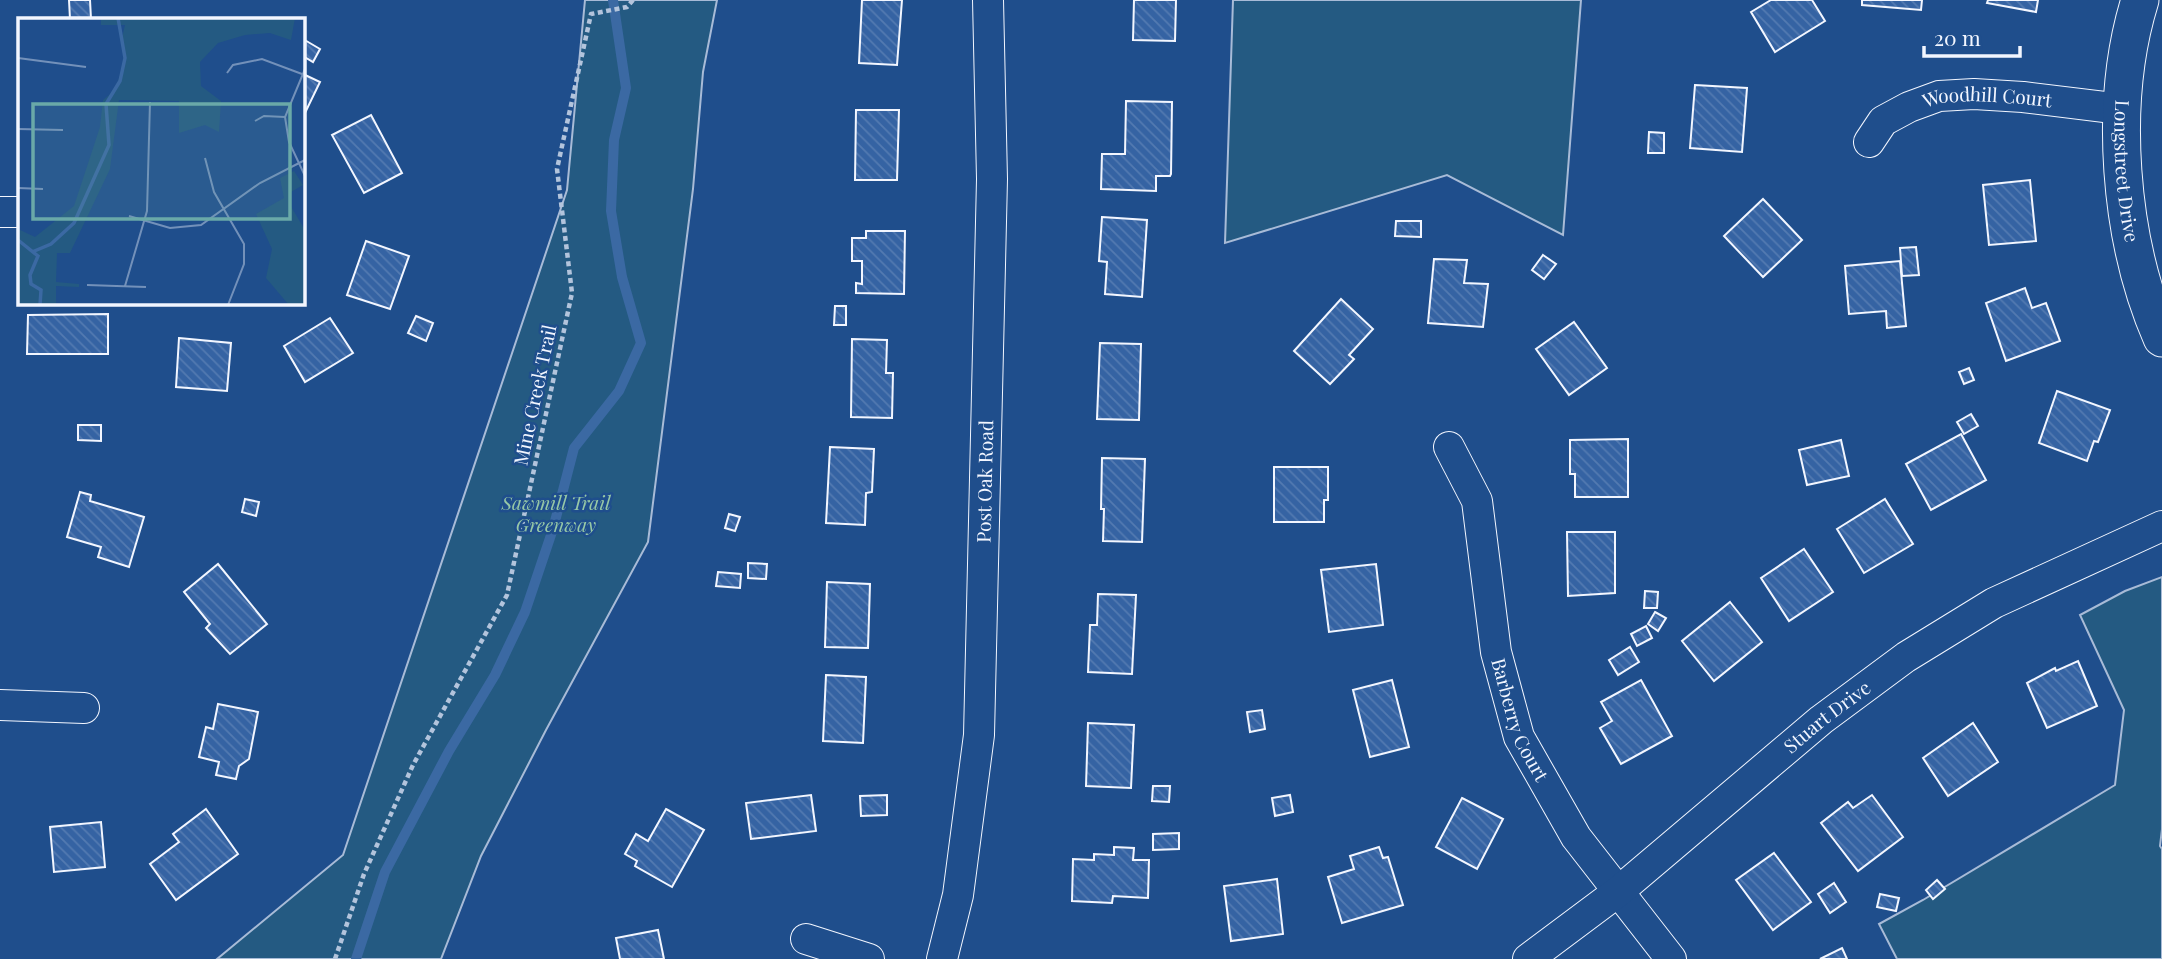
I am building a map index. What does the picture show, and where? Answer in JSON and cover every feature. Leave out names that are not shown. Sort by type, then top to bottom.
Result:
[{"type":"street","name":"Post Oak Road","points":[[942,959],[958,895],[979,735],[992,179],[988,0]]},
{"type":"street","name":"Longstreet Drive","points":[[2140,0],[2133,23],[2121,109],[2123,167],[2128,220],[2151,314],[2162,338]]},
{"type":"street","name":"Woodhill Court","points":[[1868,142],[1883,121],[1909,107],[1939,96],[1974,94],[2023,97],[2121,109]]},
{"type":"street","points":[[0,212],[18,212]]},
{"type":"street","name":"Barberry Court","points":[[1449,447],[1477,501],[1496,652],[1519,737],[1576,837],[1671,959]]},
{"type":"street","name":"Stuart Drive","points":[[1528,959],[1619,891],[1821,720],[1906,657],[1994,603],[2162,526]]},
{"type":"street","points":[[0,705],[84,708]]},
{"type":"street","points":[[806,939],[869,959]]},
{"type":"path","name":"Mine Creek Trail","points":[[335,959],[364,874],[413,765],[507,595],[572,293],[557,169],[591,14],[627,7],[634,0]]},
{"type":"green space","name":"Sawmill Trail Greenway","points":[[585,0],[717,0],[703,72],[693,189],[648,542],[481,856],[441,959],[217,959],[343,855],[567,190]]},
{"type":"green space","points":[[1233,0],[1581,0],[1563,235],[1447,175],[1225,243]]},
{"type":"green space","points":[[2162,577],[2162,959],[1897,959],[1879,924],[2115,785],[2124,710],[2080,615],[2125,591]]},
{"type":"building","points":[[69,0],[90,0],[91,18],[70,18]]},
{"type":"building","points":[[862,0],[902,0],[897,65],[859,63]]},
{"type":"building","points":[[1134,0],[1176,0],[1175,41],[1133,40]]},
{"type":"building","points":[[1771,0],[1812,0],[1825,21],[1775,52],[1751,12]]},
{"type":"building","points":[[1862,0],[1922,0],[1921,10],[1862,5]]},
{"type":"building","points":[[1988,0],[2038,0],[2036,12],[1987,3]]},
{"type":"building","points":[[304,40],[320,49],[313,62],[304,57]]},
{"type":"building","points":[[304,74],[320,82],[304,115]]},
{"type":"building","points":[[1695,85],[1747,88],[1742,152],[1690,148]]},
{"type":"building","points":[[1126,101],[1172,102],[1171,174],[1156,176],[1156,191],[1101,189],[1102,154],[1125,154]]},
{"type":"building","points":[[856,110],[899,110],[897,180],[855,180]]},
{"type":"building","points":[[371,115],[402,173],[364,193],[332,135]]},
{"type":"building","points":[[1649,132],[1664,133],[1664,153],[1648,153]]},
{"type":"building","points":[[2030,180],[2036,241],[1989,245],[1983,185]]},
{"type":"building","points":[[1763,199],[1802,240],[1763,277],[1724,236]]},
{"type":"building","points":[[1102,217],[1147,220],[1142,297],[1105,294],[1107,262],[1099,261]]},
{"type":"building","points":[[1396,221],[1421,221],[1421,237],[1395,236]]},
{"type":"building","points":[[866,231],[905,231],[904,294],[856,293],[856,283],[862,284],[862,261],[852,261],[852,238],[866,238]]},
{"type":"building","points":[[366,241],[409,256],[390,309],[347,295]]},
{"type":"building","points":[[1916,247],[1919,275],[1902,276],[1900,248]]},
{"type":"building","points":[[1543,255],[1556,264],[1544,279],[1532,270]]},
{"type":"building","points":[[1434,259],[1467,260],[1464,283],[1488,284],[1483,327],[1428,323]]},
{"type":"building","points":[[1900,261],[1906,326],[1887,328],[1886,311],[1849,314],[1845,266]]},
{"type":"building","points":[[2025,288],[2032,308],[2046,303],[2060,341],[2006,361],[1986,303]]},
{"type":"building","points":[[1341,299],[1373,329],[1349,355],[1354,359],[1330,384],[1294,351]]},
{"type":"building","points":[[835,306],[846,306],[846,325],[834,325]]},
{"type":"building","points":[[108,314],[108,354],[27,354],[28,315]]},
{"type":"building","points":[[416,316],[433,323],[426,341],[408,333]]},
{"type":"building","points":[[330,318],[353,353],[305,382],[284,346]]},
{"type":"building","points":[[1574,322],[1607,368],[1569,395],[1536,349]]},
{"type":"building","points":[[179,338],[231,343],[227,391],[176,387]]},
{"type":"building","points":[[852,339],[887,340],[886,373],[893,373],[892,418],[851,417]]},
{"type":"building","points":[[1100,343],[1141,344],[1139,420],[1097,419]]},
{"type":"building","points":[[1969,368],[1974,380],[1964,384],[1959,372]]},
{"type":"building","points":[[2057,391],[2110,410],[2098,442],[2094,441],[2087,461],[2039,443]]},
{"type":"building","points":[[1971,414],[1978,426],[1964,434],[1957,422]]},
{"type":"building","points":[[78,425],[101,425],[101,441],[78,440]]},
{"type":"building","points":[[1961,434],[1986,480],[1931,510],[1906,464]]},
{"type":"building","points":[[1628,439],[1628,497],[1575,497],[1575,474],[1570,474],[1570,440]]},
{"type":"building","points":[[1841,440],[1849,476],[1807,485],[1799,450]]},
{"type":"building","points":[[830,447],[874,449],[872,492],[866,493],[865,525],[826,523]]},
{"type":"building","points":[[1102,458],[1145,459],[1142,542],[1103,541]]},
{"type":"building","points":[[1274,467],[1328,467],[1328,500],[1324,500],[1324,522],[1274,522]]},
{"type":"building","points":[[80,492],[91,495],[90,501],[144,517],[129,567],[98,557],[101,547],[67,537]]},
{"type":"building","points":[[245,499],[259,502],[256,516],[242,512]]},
{"type":"building","points":[[1885,499],[1913,544],[1864,573],[1837,529]]},
{"type":"building","points":[[729,514],[740,517],[735,531],[725,528]]},
{"type":"building","points":[[1567,532],[1615,532],[1615,593],[1568,596]]},
{"type":"building","points":[[1804,549],[1833,592],[1789,621],[1761,578]]},
{"type":"building","points":[[748,563],[767,564],[766,579],[748,578]]},
{"type":"building","points":[[218,564],[267,624],[230,654],[206,628],[210,624],[184,592]]},
{"type":"building","points":[[1376,564],[1383,625],[1329,632],[1321,570]]},
{"type":"building","points":[[718,572],[741,574],[740,588],[716,586]]},
{"type":"building","points":[[827,582],[870,584],[868,648],[825,647]]},
{"type":"building","points":[[1645,591],[1658,592],[1657,608],[1644,608]]},
{"type":"building","points":[[1098,594],[1136,595],[1132,674],[1088,672],[1090,625],[1097,625]]},
{"type":"building","points":[[1730,602],[1762,642],[1714,681],[1682,641]]},
{"type":"building","points":[[1655,612],[1666,618],[1658,631],[1648,624]]},
{"type":"building","points":[[1646,626],[1652,638],[1637,646],[1631,634]]},
{"type":"building","points":[[1630,647],[1639,662],[1618,675],[1609,660]]},
{"type":"building","points":[[2078,661],[2097,706],[2047,728],[2027,683],[2055,668],[2056,671]]},
{"type":"building","points":[[826,675],[866,677],[863,743],[823,741]]},
{"type":"building","points":[[1392,680],[1409,747],[1370,757],[1353,690]]},
{"type":"building","points":[[1641,680],[1672,736],[1621,764],[1600,728],[1612,721],[1601,702]]},
{"type":"building","points":[[218,704],[258,712],[249,759],[239,766],[236,779],[216,775],[219,762],[199,757],[206,727],[213,729]]},
{"type":"building","points":[[1262,710],[1265,729],[1250,732],[1247,712]]},
{"type":"building","points":[[1088,723],[1134,725],[1131,788],[1086,786]]},
{"type":"building","points":[[1973,723],[1998,762],[1948,796],[1923,758]]},
{"type":"building","points":[[1153,786],[1170,786],[1169,802],[1152,801]]},
{"type":"building","points":[[811,795],[816,831],[751,839],[746,803]]},
{"type":"building","points":[[887,795],[887,815],[861,816],[860,796]]},
{"type":"building","points":[[1290,795],[1293,812],[1275,816],[1272,798]]},
{"type":"building","points":[[1872,795],[1903,837],[1858,871],[1821,823],[1848,802],[1853,808]]},
{"type":"building","points":[[1462,798],[1503,819],[1477,869],[1436,847]]},
{"type":"building","points":[[206,809],[238,854],[176,900],[150,864],[179,842],[173,834]]},
{"type":"building","points":[[666,809],[704,830],[672,887],[635,866],[637,861],[625,854],[636,834],[648,841]]},
{"type":"building","points":[[101,822],[105,867],[54,872],[50,827]]},
{"type":"building","points":[[1179,833],[1179,849],[1153,850],[1153,834]]},
{"type":"building","points":[[1114,847],[1134,848],[1133,860],[1149,860],[1148,898],[1113,896],[1112,903],[1072,901],[1073,859],[1094,860],[1094,854],[1114,855]]},
{"type":"building","points":[[1379,847],[1383,858],[1388,857],[1403,905],[1342,923],[1328,877],[1354,869],[1350,856]]},
{"type":"building","points":[[1774,853],[1811,902],[1773,930],[1736,880]]},
{"type":"building","points":[[1277,879],[1283,934],[1231,941],[1224,886]]},
{"type":"building","points":[[1937,880],[1945,889],[1933,899],[1926,890]]},
{"type":"building","points":[[1834,883],[1846,902],[1830,913],[1818,894]]},
{"type":"building","points":[[1880,894],[1899,898],[1896,911],[1877,907]]},
{"type":"building","points":[[658,930],[664,959],[620,959],[616,938]]},
{"type":"building","points":[[1842,948],[1847,959],[1820,959]]},
{"type":"waterway","points":[[356,959],[385,872],[449,751],[495,675],[525,612],[553,529],[574,448],[619,391],[641,343],[622,277],[611,211],[614,140],[626,88],[613,0]]}]
